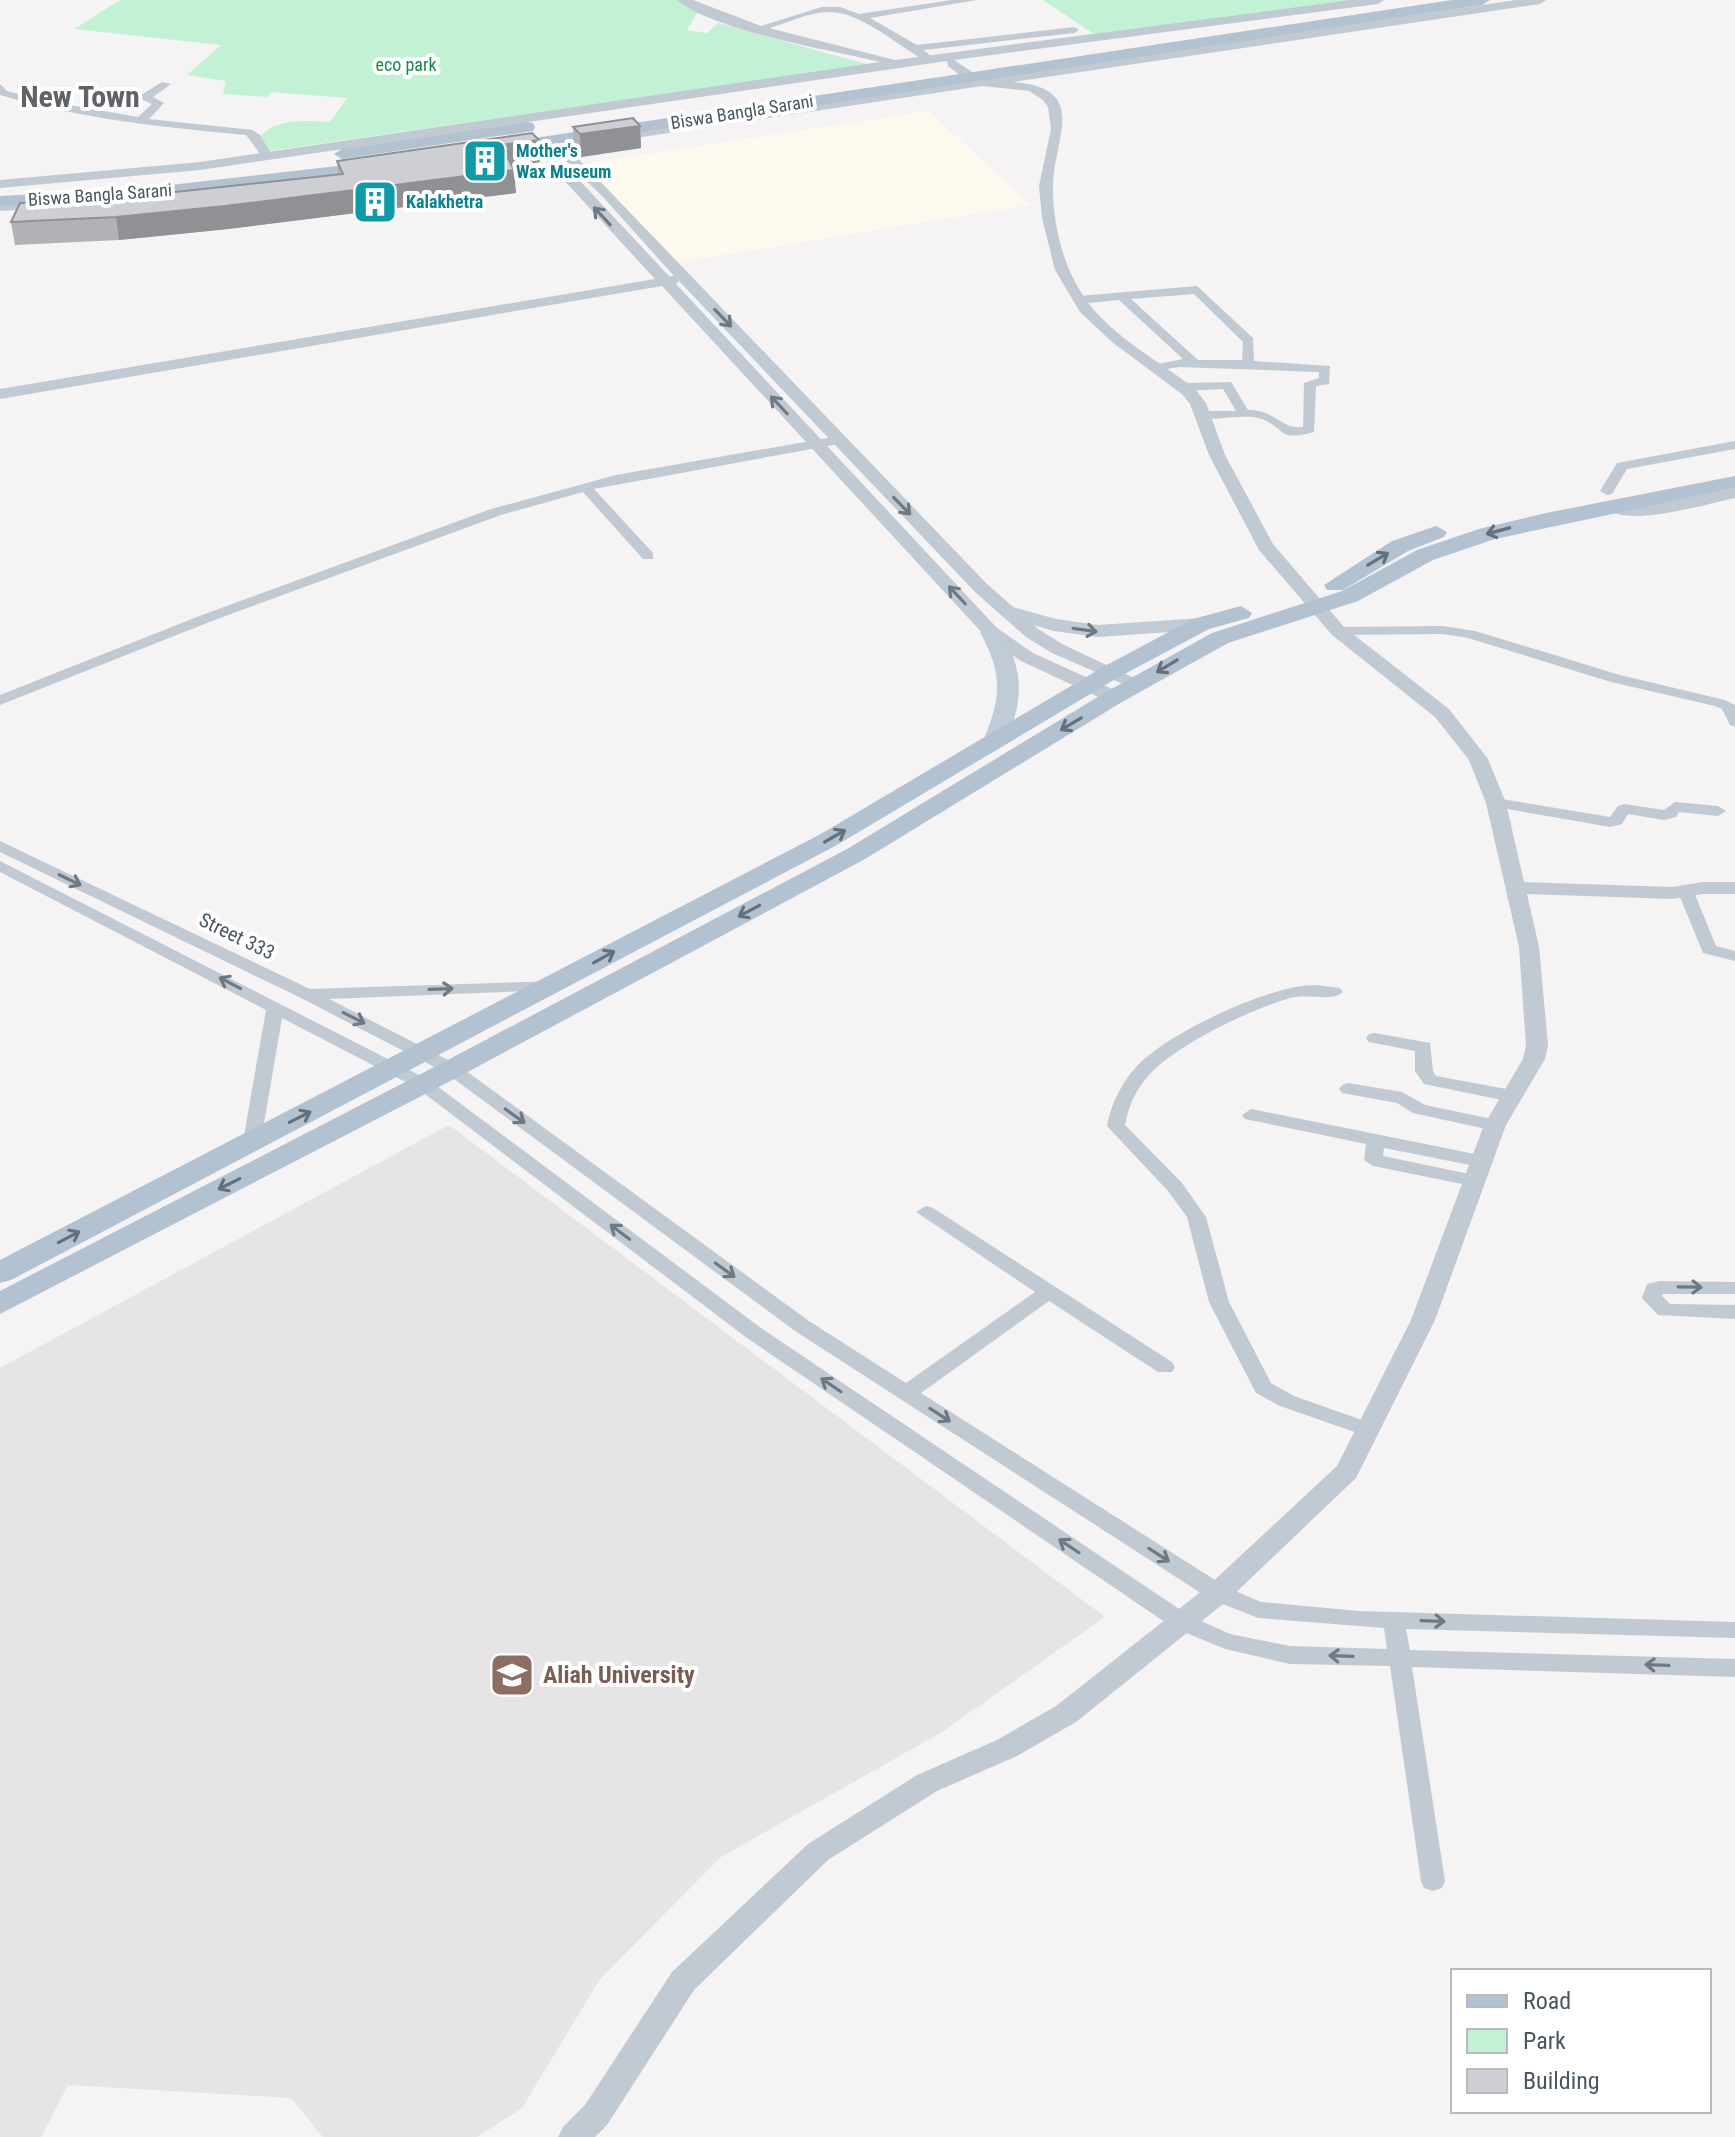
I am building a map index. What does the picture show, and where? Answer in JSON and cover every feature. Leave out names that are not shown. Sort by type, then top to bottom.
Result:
[{"type":"main road","name":"Biswa Bangla Sarani","points":[[0,201],[136,194],[262,182],[541,138],[924,64],[952,63],[1418,0]]},
{"type":"main road","name":"Biswa Bangla Sarani","points":[[0,192],[182,178],[541,138],[975,80],[1482,0]]},
{"type":"main road","points":[[1009,612],[1054,625],[1098,631],[1201,624],[1364,590],[1425,555],[1475,538],[1735,465]]},
{"type":"main road","points":[[1609,499],[1735,482]]},
{"type":"main road","points":[[0,1273],[828,840],[993,744],[1105,685],[1138,684],[1220,638],[1313,600]]},
{"type":"main road","points":[[0,1304],[856,854],[1105,685],[1201,624]]},
{"type":"main road","points":[[991,632],[1009,667],[1011,687],[1008,705],[993,744]]},
{"type":"street","points":[[683,0],[708,11],[763,27],[901,63]]},
{"type":"street","points":[[856,17],[972,0]]},
{"type":"street","points":[[0,184],[147,173],[268,157],[901,63],[924,64],[1378,0]]},
{"type":"street","points":[[975,80],[1540,0]]},
{"type":"street","points":[[763,27],[829,9],[856,17],[917,48],[1074,30]]},
{"type":"street","points":[[917,48],[924,64]]},
{"type":"street","points":[[574,2137],[596,2115],[683,1981],[818,1852],[927,1783],[1007,1748],[1066,1714],[1218,1593],[1338,1482],[1369,1430],[1423,1320],[1476,1170],[1495,1125],[1534,1059],[1537,1045],[1529,947],[1517,888],[1496,803],[1478,759],[1442,713],[1338,631],[1265,546],[1217,455],[1198,403],[1184,387],[1103,329],[1079,300],[1062,272],[1048,209],[1045,182],[1056,135],[1054,107],[1047,97],[1023,86],[975,80],[952,63]]},
{"type":"street","points":[[139,122],[159,105],[145,97],[166,84]]},
{"type":"street","points":[[0,87],[3,93],[38,104],[139,122],[249,132],[256,137],[268,157]]},
{"type":"street","points":[[494,155],[541,138]]},
{"type":"street","points":[[541,138],[608,194],[981,588],[1032,633],[1105,685]]},
{"type":"street","points":[[541,138],[658,276],[991,632],[1027,657],[1105,685]]},
{"type":"street","points":[[0,207],[230,192],[384,171]]},
{"type":"street","points":[[0,394],[679,272]]},
{"type":"street","points":[[0,386],[658,276]]},
{"type":"street","points":[[1079,300],[1197,290],[1249,340],[1248,364]]},
{"type":"street","points":[[1121,296],[1192,360],[1326,369],[1325,381],[1310,383],[1309,423],[1275,423],[1263,414],[1203,415]]},
{"type":"street","points":[[1157,368],[1250,348]]},
{"type":"street","points":[[1184,387],[1227,385],[1244,414]]},
{"type":"street","points":[[0,700],[404,544],[496,512],[585,487],[835,436]]},
{"type":"street","points":[[0,687],[485,506],[577,479],[812,441]]},
{"type":"street","points":[[1735,445],[1622,466],[1609,499],[1648,511],[1735,493]]},
{"type":"street","points":[[585,487],[648,556]]},
{"type":"street","points":[[1338,631],[1443,630],[1470,634],[1616,679],[1720,703],[1728,706],[1735,722]]},
{"type":"street","points":[[1496,803],[1610,822],[1616,821],[1624,809],[1664,815],[1670,814],[1675,807],[1718,811]]},
{"type":"street","name":"Street 333","points":[[0,846],[307,994],[452,1069],[802,1326],[1218,1593],[1258,1610],[1394,1620],[1735,1630]]},
{"type":"street","points":[[0,866],[423,1084],[754,1333],[1180,1621],[1225,1641],[1290,1655],[1735,1668]]},
{"type":"street","points":[[1517,888],[1686,892],[1703,888],[1735,888]]},
{"type":"street","points":[[1686,892],[1709,949],[1735,956]]},
{"type":"street","points":[[307,994],[553,985]]},
{"type":"street","points":[[1334,992],[1311,990],[1280,995],[1176,1045],[1147,1066],[1128,1092],[1116,1126],[1120,1134],[1175,1187],[1196,1217],[1219,1302],[1263,1388],[1287,1401],[1369,1430]]},
{"type":"street","points":[[252,1141],[275,1007]]},
{"type":"street","points":[[1375,1038],[1424,1047],[1424,1071],[1430,1080],[1512,1096]]},
{"type":"street","points":[[1348,1089],[1402,1098],[1419,1109],[1495,1125]]},
{"type":"street","points":[[1251,1115],[1376,1141],[1373,1160],[1476,1170]]},
{"type":"street","points":[[926,1212],[1165,1367]]},
{"type":"street","points":[[1735,1288],[1660,1287],[1654,1289],[1652,1298],[1665,1310],[1735,1312]]},
{"type":"street","points":[[906,1393],[1049,1292]]},
{"type":"street","points":[[1394,1620],[1433,1881]]},
{"type":"shaded area","points":[[929,111],[1030,205],[675,263],[580,164]]},
{"type":"shaded area","name":"Aliah University","points":[[449,1125],[1105,1617],[942,1732],[721,1857],[600,1979],[522,2108],[477,2137],[323,2137],[291,2098],[68,2085],[41,2137],[0,2137],[0,1368]]},
{"type":"green space","name":"eco park","points":[[120,0],[679,0],[699,9],[687,30],[707,33],[718,23],[870,65],[269,151],[259,138],[266,131],[282,123],[330,122],[347,98],[271,92],[267,97],[223,94],[226,81],[187,75],[221,45],[74,29]]},
{"type":"green space","points":[[1043,0],[1356,0],[1094,34]]},
{"type":"building","points":[[633,118],[640,126],[580,134],[573,127]]},
{"type":"building","points":[[532,133],[539,140],[501,145],[514,170],[225,206],[116,217],[11,222],[20,203],[110,199],[343,174],[337,161]]},
{"type":"place","name":"Mother's Wax Museum","points":[[485,161]]},
{"type":"place","name":"Kalakhetra","points":[[375,202]]},
{"type":"place","name":"Aliah University","points":[[512,1675]]},
{"type":"district","name":"New Town","points":[[80,97]]}]
